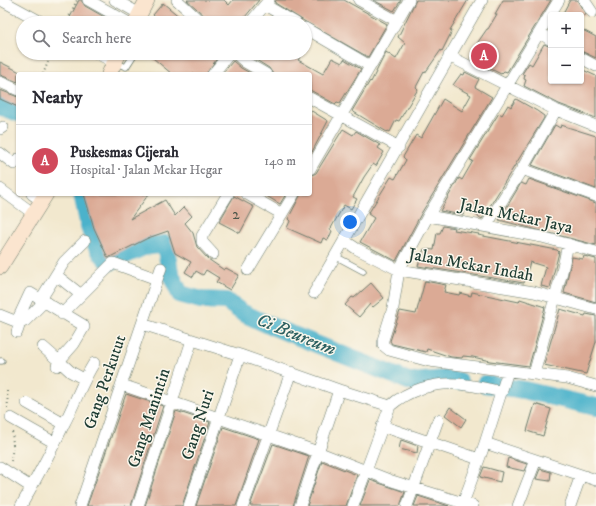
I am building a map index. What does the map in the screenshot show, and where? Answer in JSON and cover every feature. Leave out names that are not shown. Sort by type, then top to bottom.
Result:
[{"type":"main road","points":[[137,16],[147,0]]},
{"type":"main road","points":[[0,267],[34,214],[40,196]]},
{"type":"street","points":[[1,0],[30,16]]},
{"type":"street","points":[[88,0],[125,16]]},
{"type":"street","points":[[115,0],[130,16]]},
{"type":"street","points":[[177,0],[194,16]]},
{"type":"street","points":[[359,0],[397,21]]},
{"type":"street","points":[[312,165],[409,0]]},
{"type":"street","points":[[314,293],[482,0]]},
{"type":"street","points":[[559,0],[428,216],[399,270],[393,308],[383,340],[386,347],[429,361],[507,373],[534,374],[567,378],[596,386]]},
{"type":"street","points":[[584,0],[592,12]]},
{"type":"street","points":[[256,16],[267,2],[286,16]]},
{"type":"street","points":[[312,32],[370,66]]},
{"type":"street","points":[[540,33],[548,38]]},
{"type":"street","points":[[449,56],[556,110],[596,126]]},
{"type":"street","points":[[215,72],[224,60]]},
{"type":"street","points":[[243,60],[262,72]]},
{"type":"street","points":[[584,60],[596,66]]},
{"type":"street","points":[[0,82],[16,89]]},
{"type":"street","points":[[312,99],[399,147]]},
{"type":"street","points":[[486,226],[522,170],[556,110]]},
{"type":"street","points":[[0,153],[14,164],[16,162]]},
{"type":"street","points":[[522,170],[596,196]]},
{"type":"street","points":[[0,188],[34,214]]},
{"type":"street","points":[[213,254],[202,242],[202,236],[227,196]]},
{"type":"street","points":[[250,196],[282,214]]},
{"type":"street","points":[[248,270],[293,196]]},
{"type":"street","name":"Jalan Mekar Jaya","points":[[428,216],[542,237],[596,252]]},
{"type":"street","points":[[18,325],[25,322],[43,300],[64,262],[85,241]]},
{"type":"street","name":"Jalan Mekar Indah","points":[[345,241],[356,249],[399,270],[534,292],[596,309]]},
{"type":"street","points":[[534,374],[568,244]]},
{"type":"street","points":[[62,314],[80,294],[113,263],[157,279]]},
{"type":"street","name":"Gang Perkutut","points":[[80,506],[161,268]]},
{"type":"street","points":[[56,275],[80,294]]},
{"type":"street","points":[[18,325],[29,294],[43,300],[62,314],[84,326],[74,344],[58,364]]},
{"type":"street","points":[[0,315],[18,325]]},
{"type":"street","points":[[142,324],[240,355],[339,390],[390,406]]},
{"type":"street","name":"Gang Manintin","points":[[138,506],[192,340]]},
{"type":"street","points":[[43,347],[58,364],[84,379]]},
{"type":"street","name":"Gang Nuri","points":[[189,506],[240,355]]},
{"type":"street","points":[[21,506],[55,443],[84,379],[94,363]]},
{"type":"street","points":[[244,506],[291,372]]},
{"type":"street","points":[[122,385],[318,452],[365,471],[466,505],[479,459],[507,373]]},
{"type":"street","points":[[353,506],[390,406],[402,395],[414,390],[449,384],[460,384],[502,391]]},
{"type":"street","points":[[300,506],[339,390]]},
{"type":"street","points":[[26,403],[64,424]]},
{"type":"street","points":[[11,418],[55,443]]},
{"type":"street","points":[[407,506],[438,420]]},
{"type":"street","points":[[382,426],[479,459]]},
{"type":"street","points":[[485,443],[596,480]]},
{"type":"street","points":[[518,506],[536,460]]},
{"type":"street","points":[[4,470],[32,487]]},
{"type":"street","points":[[570,506],[581,475]]},
{"type":"lane","points":[[114,63],[126,67],[130,60]]},
{"type":"lane","points":[[335,256],[363,271]]},
{"type":"path","points":[[69,16],[77,0]]},
{"type":"path","points":[[44,72],[49,60]]},
{"type":"path","points":[[4,470],[13,446],[11,418],[7,406],[6,391]]},
{"type":"building","points":[[79,0],[81,0],[85,6],[103,16],[71,16]]},
{"type":"building","points":[[187,0],[224,0],[229,5],[233,0],[259,0],[246,16],[205,16]]},
{"type":"building","points":[[276,0],[344,0],[387,24],[368,57],[312,26],[312,16],[296,16],[275,3]]},
{"type":"building","points":[[373,0],[401,0],[394,11]]},
{"type":"building","points":[[416,0],[468,0],[450,30],[452,31],[442,51],[441,50],[425,73],[424,72],[416,87],[418,89],[399,121],[396,120],[390,132],[387,132],[352,111],[370,81],[371,82],[386,52],[396,59],[405,43],[398,37]]},
{"type":"building","points":[[503,0],[551,0],[507,72],[504,71],[501,74],[471,59],[471,57],[478,42],[497,14],[495,14]]},
{"type":"building","points":[[570,0],[577,0],[586,15],[584,15],[584,12],[564,12]]},
{"type":"building","points":[[163,3],[179,16],[154,16],[153,15]]},
{"type":"building","points":[[584,31],[596,37],[596,58],[584,52]]},
{"type":"building","points":[[544,44],[548,46],[548,84],[584,84],[584,70],[596,76],[596,118],[559,104],[524,86],[526,80],[524,79],[525,75],[522,74],[529,63],[532,65]]},
{"type":"building","points":[[332,58],[342,63],[344,59],[361,69],[340,103],[337,102],[335,104],[312,91],[312,72],[272,72],[269,68],[256,60],[298,60],[323,74]]},
{"type":"building","points":[[155,60],[216,60],[207,72],[170,72]]},
{"type":"building","points":[[233,61],[248,72],[224,72]]},
{"type":"building","points":[[0,62],[19,72],[16,72],[16,81],[0,75]]},
{"type":"building","points":[[465,72],[479,79],[475,87],[492,97],[422,212],[396,261],[360,242],[374,218],[368,214],[391,177],[395,179],[406,160],[403,157],[416,135],[421,138],[443,99],[462,111],[471,95],[453,85],[461,74],[464,75]]},
{"type":"building","points":[[0,90],[16,96],[16,106],[0,99]]},
{"type":"building","points":[[516,99],[537,111],[544,116],[544,118],[482,219],[467,209],[463,215],[440,211],[459,178],[462,180],[473,161],[470,160],[499,113],[502,115],[508,105],[511,107]]},
{"type":"building","points":[[312,111],[328,121],[312,152]]},
{"type":"building","points":[[555,125],[560,128],[561,125],[596,136],[596,189],[532,165]]},
{"type":"building","points":[[343,129],[353,135],[356,131],[380,145],[378,148],[384,152],[376,166],[373,164],[364,177],[353,197],[357,199],[351,209],[344,205],[330,230],[332,231],[328,240],[323,238],[321,243],[287,228],[290,221],[288,219],[300,196],[312,196],[312,175],[316,173]]},
{"type":"building","points":[[529,179],[596,203],[596,245],[499,220],[521,183],[526,185]]},
{"type":"building","points":[[85,196],[147,196],[130,219],[165,200],[175,216],[184,207],[192,216],[185,223],[193,233],[197,247],[208,259],[224,270],[226,268],[239,275],[230,290],[216,282],[219,278],[206,270],[203,275],[196,271],[193,277],[185,272],[191,262],[175,253],[168,231],[148,238],[108,258],[94,228]]},
{"type":"building","points":[[234,196],[254,207],[240,233],[219,222]]},
{"type":"building","points":[[266,196],[285,196],[280,204]]},
{"type":"building","points":[[443,226],[455,228],[454,230],[557,250],[559,252],[550,288],[541,286],[546,267],[530,262],[524,283],[418,266],[424,249],[434,250],[437,233],[440,233]]},
{"type":"building","points":[[584,256],[596,259],[596,302],[564,293],[572,257],[583,259]]},
{"type":"building","points":[[425,281],[446,285],[444,292],[459,295],[460,293],[471,296],[472,292],[519,302],[520,299],[545,307],[529,366],[490,361],[473,357],[451,357],[427,349],[426,352],[392,344],[390,341],[400,311],[416,314]]},
{"type":"building","points":[[371,283],[384,298],[373,307],[370,304],[359,317],[345,305],[352,297],[354,298]]},
{"type":"building","points":[[560,309],[585,316],[586,314],[596,316],[596,342],[586,374],[544,365]]},
{"type":"building","points":[[126,394],[163,406],[131,506],[87,506]]},
{"type":"building","points":[[535,404],[551,409],[543,436],[527,431]]},
{"type":"building","points":[[450,407],[466,419],[461,427],[445,415]]},
{"type":"building","points":[[176,411],[210,422],[182,506],[145,506]]},
{"type":"building","points":[[223,427],[259,439],[236,506],[196,506]]},
{"type":"building","points":[[401,440],[418,446],[417,453],[399,449]]},
{"type":"building","points":[[273,444],[309,456],[293,506],[250,506]]},
{"type":"building","points":[[508,458],[527,464],[524,471],[506,467]]},
{"type":"building","points":[[322,461],[357,475],[346,506],[307,506]]},
{"type":"building","points":[[484,467],[502,472],[500,482],[480,477]]},
{"type":"building","points":[[540,469],[551,472],[550,481],[536,479]]},
{"type":"building","points":[[370,480],[405,492],[400,506],[360,506]]},
{"type":"building","points":[[418,496],[449,506],[414,506]]},
{"type":"waterway","name":"Ci Beureum","points":[[0,106],[16,112]]},
{"type":"waterway","name":"Ci Beureum","points":[[82,196],[93,239],[103,255],[110,262],[143,247],[165,244],[170,272],[180,294],[201,300],[226,301],[243,313],[271,326],[411,382],[446,379],[459,381]]},
{"type":"waterway","name":"Ci Beureum","points":[[485,384],[524,390],[596,407]]},
{"type":"place","name":"Puskesmas Cijerah","points":[[484,56]]}]
